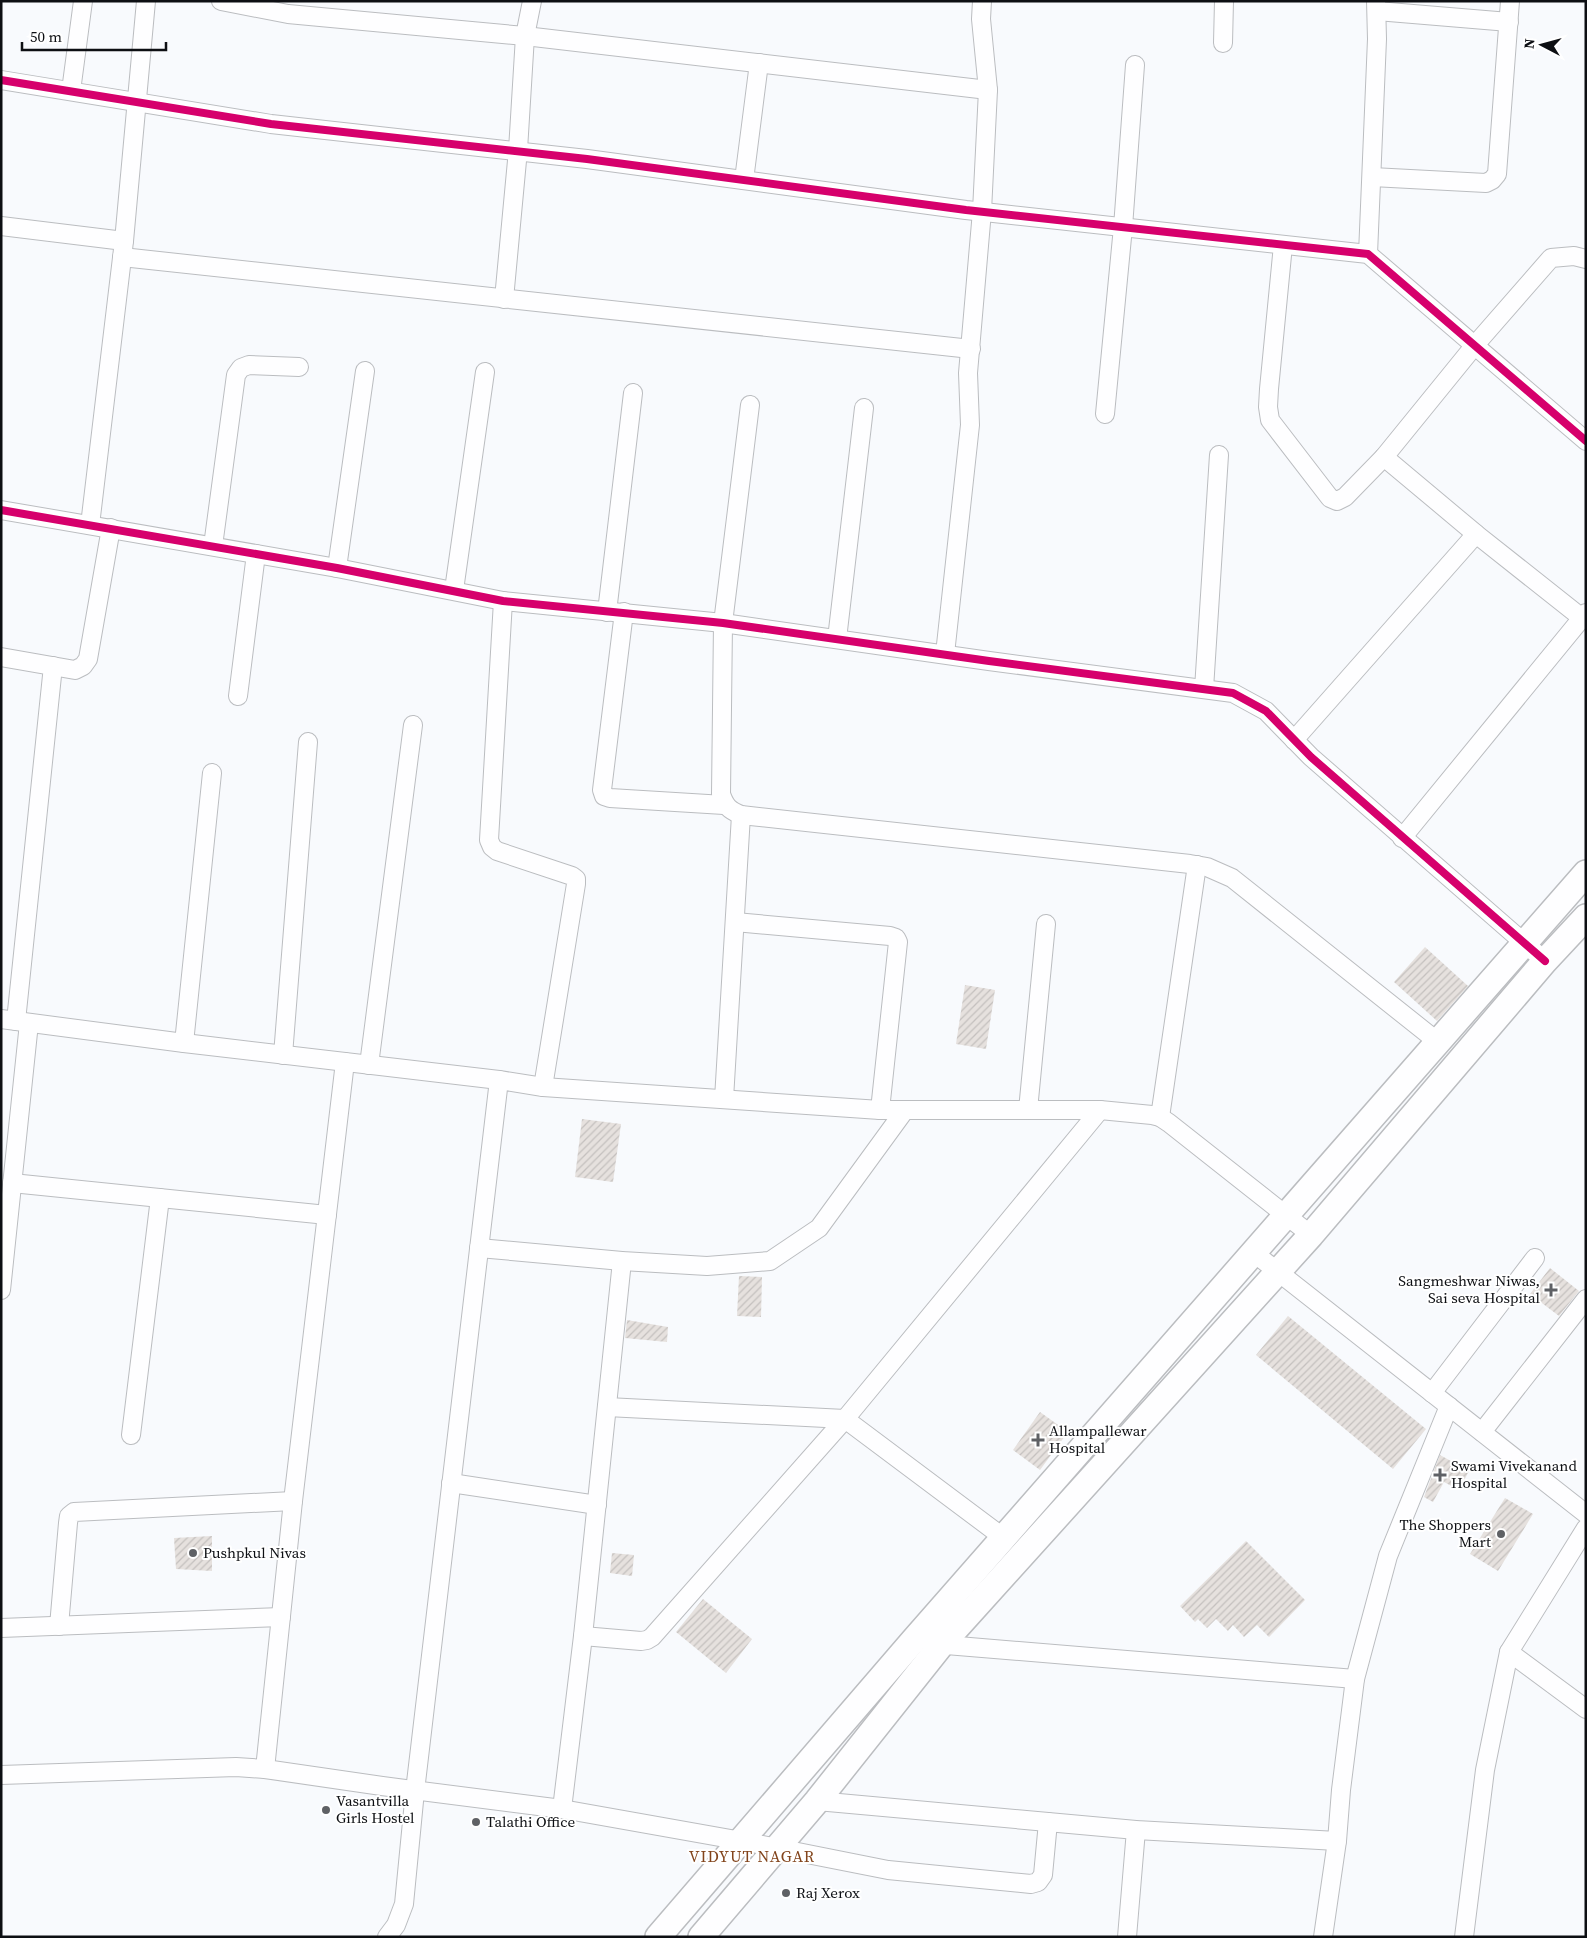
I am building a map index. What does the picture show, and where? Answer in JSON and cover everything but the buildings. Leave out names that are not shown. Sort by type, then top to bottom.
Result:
[{"type":"main road","points":[[658,1937],[742,1841],[776,1798],[1586,873]]},
{"type":"main road","points":[[701,1937],[817,1802],[941,1645],[1310,1234],[1586,916]]},
{"type":"street","points":[[72,91],[82,1]]},
{"type":"street","points":[[90,525],[123,249],[146,1]]},
{"type":"street","points":[[221,1],[288,14],[526,36],[988,90]]},
{"type":"street","points":[[504,299],[518,150],[526,36],[532,1]]},
{"type":"street","points":[[945,654],[968,446],[968,373],[982,211],[988,90],[981,19],[982,1]]},
{"type":"street","points":[[1223,43],[1224,1]]},
{"type":"street","points":[[1372,177],[1486,183],[1497,174],[1510,1]]},
{"type":"street","points":[[1368,254],[1377,39],[1376,6],[1508,22]]},
{"type":"street","points":[[744,180],[759,63]]},
{"type":"street","points":[[1105,414],[1123,227],[1135,65]]},
{"type":"street","points":[[1,80],[271,124],[518,150],[982,211],[1368,254],[1586,441]]},
{"type":"street","points":[[1,226],[123,249],[504,299],[971,349]]},
{"type":"street","points":[[1283,245],[1269,389],[1268,407],[1270,420],[1330,498],[1337,501],[1345,497],[1384,457],[1474,345],[1551,258],[1574,256],[1586,259]]},
{"type":"street","points":[[212,546],[236,375],[241,368],[249,365],[299,368]]},
{"type":"street","points":[[336,568],[365,371]]},
{"type":"street","points":[[454,590],[485,372]]},
{"type":"street","points":[[633,393],[602,790],[604,796],[610,798],[724,804]]},
{"type":"street","points":[[750,406],[723,623],[721,794],[724,804],[729,810],[741,815],[1207,867],[1232,878],[1438,1042]]},
{"type":"street","points":[[837,639],[864,408]]},
{"type":"street","points":[[1204,689],[1219,455]]},
{"type":"street","points":[[1384,457],[1476,534],[1584,616],[1402,838]]},
{"type":"street","points":[[1,510],[336,568],[504,601],[723,623],[1233,693],[1266,711],[1311,757],[1545,961]]},
{"type":"street","points":[[1,657],[75,670],[83,666],[88,659],[111,528]]},
{"type":"street","points":[[1294,740],[1476,534]]},
{"type":"street","points":[[238,696],[256,554]]},
{"type":"street","points":[[504,601],[489,840],[492,847],[497,851],[576,879],[543,1087]]},
{"type":"street","points":[[2,1280],[12,1183],[15,1021],[53,666]]},
{"type":"street","points":[[369,1065],[413,724]]},
{"type":"street","points":[[284,1055],[308,742]]},
{"type":"street","points":[[184,1043],[212,773]]},
{"type":"street","points":[[724,1099],[741,815]]},
{"type":"street","points":[[1160,1117],[1197,866]]},
{"type":"street","points":[[735,922],[896,938],[898,942],[880,1110]]},
{"type":"street","points":[[1028,1110],[1046,924]]},
{"type":"street","points":[[15,1021],[543,1087],[880,1110],[1100,1110],[1160,1117],[1310,1234]]},
{"type":"street","points":[[265,1769],[293,1501],[345,1062]]},
{"type":"street","points":[[387,1937],[396,1924],[404,1904],[415,1791],[499,1080]]},
{"type":"street","points":[[479,1248],[622,1261],[707,1266],[770,1261],[819,1228],[905,1110]]},
{"type":"street","points":[[583,1636],[640,1641],[652,1637],[845,1419],[1100,1110]]},
{"type":"street","points":[[12,1183],[327,1215]]},
{"type":"street","points":[[131,1435],[160,1198]]},
{"type":"street","points":[[1254,1252],[1586,1514]]},
{"type":"street","points":[[1432,1392],[1535,1258]]},
{"type":"street","points":[[562,1809],[583,1636],[622,1261]]},
{"type":"street","points":[[1482,1432],[1586,1299]]},
{"type":"street","points":[[1323,1937],[1337,1841],[1341,1790],[1355,1679],[1388,1556],[1448,1406]]},
{"type":"street","points":[[607,1407],[845,1419],[1004,1538]]},
{"type":"street","points":[[451,1483],[597,1505]]},
{"type":"street","points":[[59,1626],[68,1523],[69,1516],[74,1512],[293,1501]]},
{"type":"street","points":[[1464,1937],[1485,1770],[1509,1652],[1586,1528]]},
{"type":"street","points":[[1,1628],[281,1617]]},
{"type":"street","points":[[913,1641],[941,1645],[1355,1679]]},
{"type":"street","points":[[1509,1652],[1586,1709]]},
{"type":"street","points":[[1,1775],[236,1767],[265,1769],[415,1791],[562,1809],[742,1841],[888,1870],[1031,1884],[1038,1882],[1043,1875],[1048,1822]]},
{"type":"street","points":[[817,1802],[1136,1830],[1337,1841]]},
{"type":"street","points":[[1127,1937],[1136,1830]]},
{"type":"cycle path","points":[[1,80],[271,124],[587,159],[966,210],[1368,254],[1586,441]]},
{"type":"cycle path","points":[[1,510],[337,568],[503,601],[723,623],[1233,693],[1266,711],[1311,757],[1545,961]]},
{"type":"place","name":"Sangmeshwar Niwas, Sai seva Hospital","points":[[1551,1290]]},
{"type":"place","name":"Allampallewar Hospital","points":[[1038,1440]]},
{"type":"place","name":"Swami Vivekanand Hospital","points":[[1440,1475]]},
{"type":"place","name":"The Shoppers Mart","points":[[1501,1534]]},
{"type":"place","name":"Pushpkul Nivas","points":[[193,1553]]},
{"type":"place","name":"Vasantvilla Girls Hostel","points":[[326,1810]]},
{"type":"place","name":"Talathi Office","points":[[476,1822]]},
{"type":"place","name":"Raj Xerox","points":[[786,1893]]},
{"type":"district","name":"VIDYUT NAGAR","points":[[752,1856]]}]
